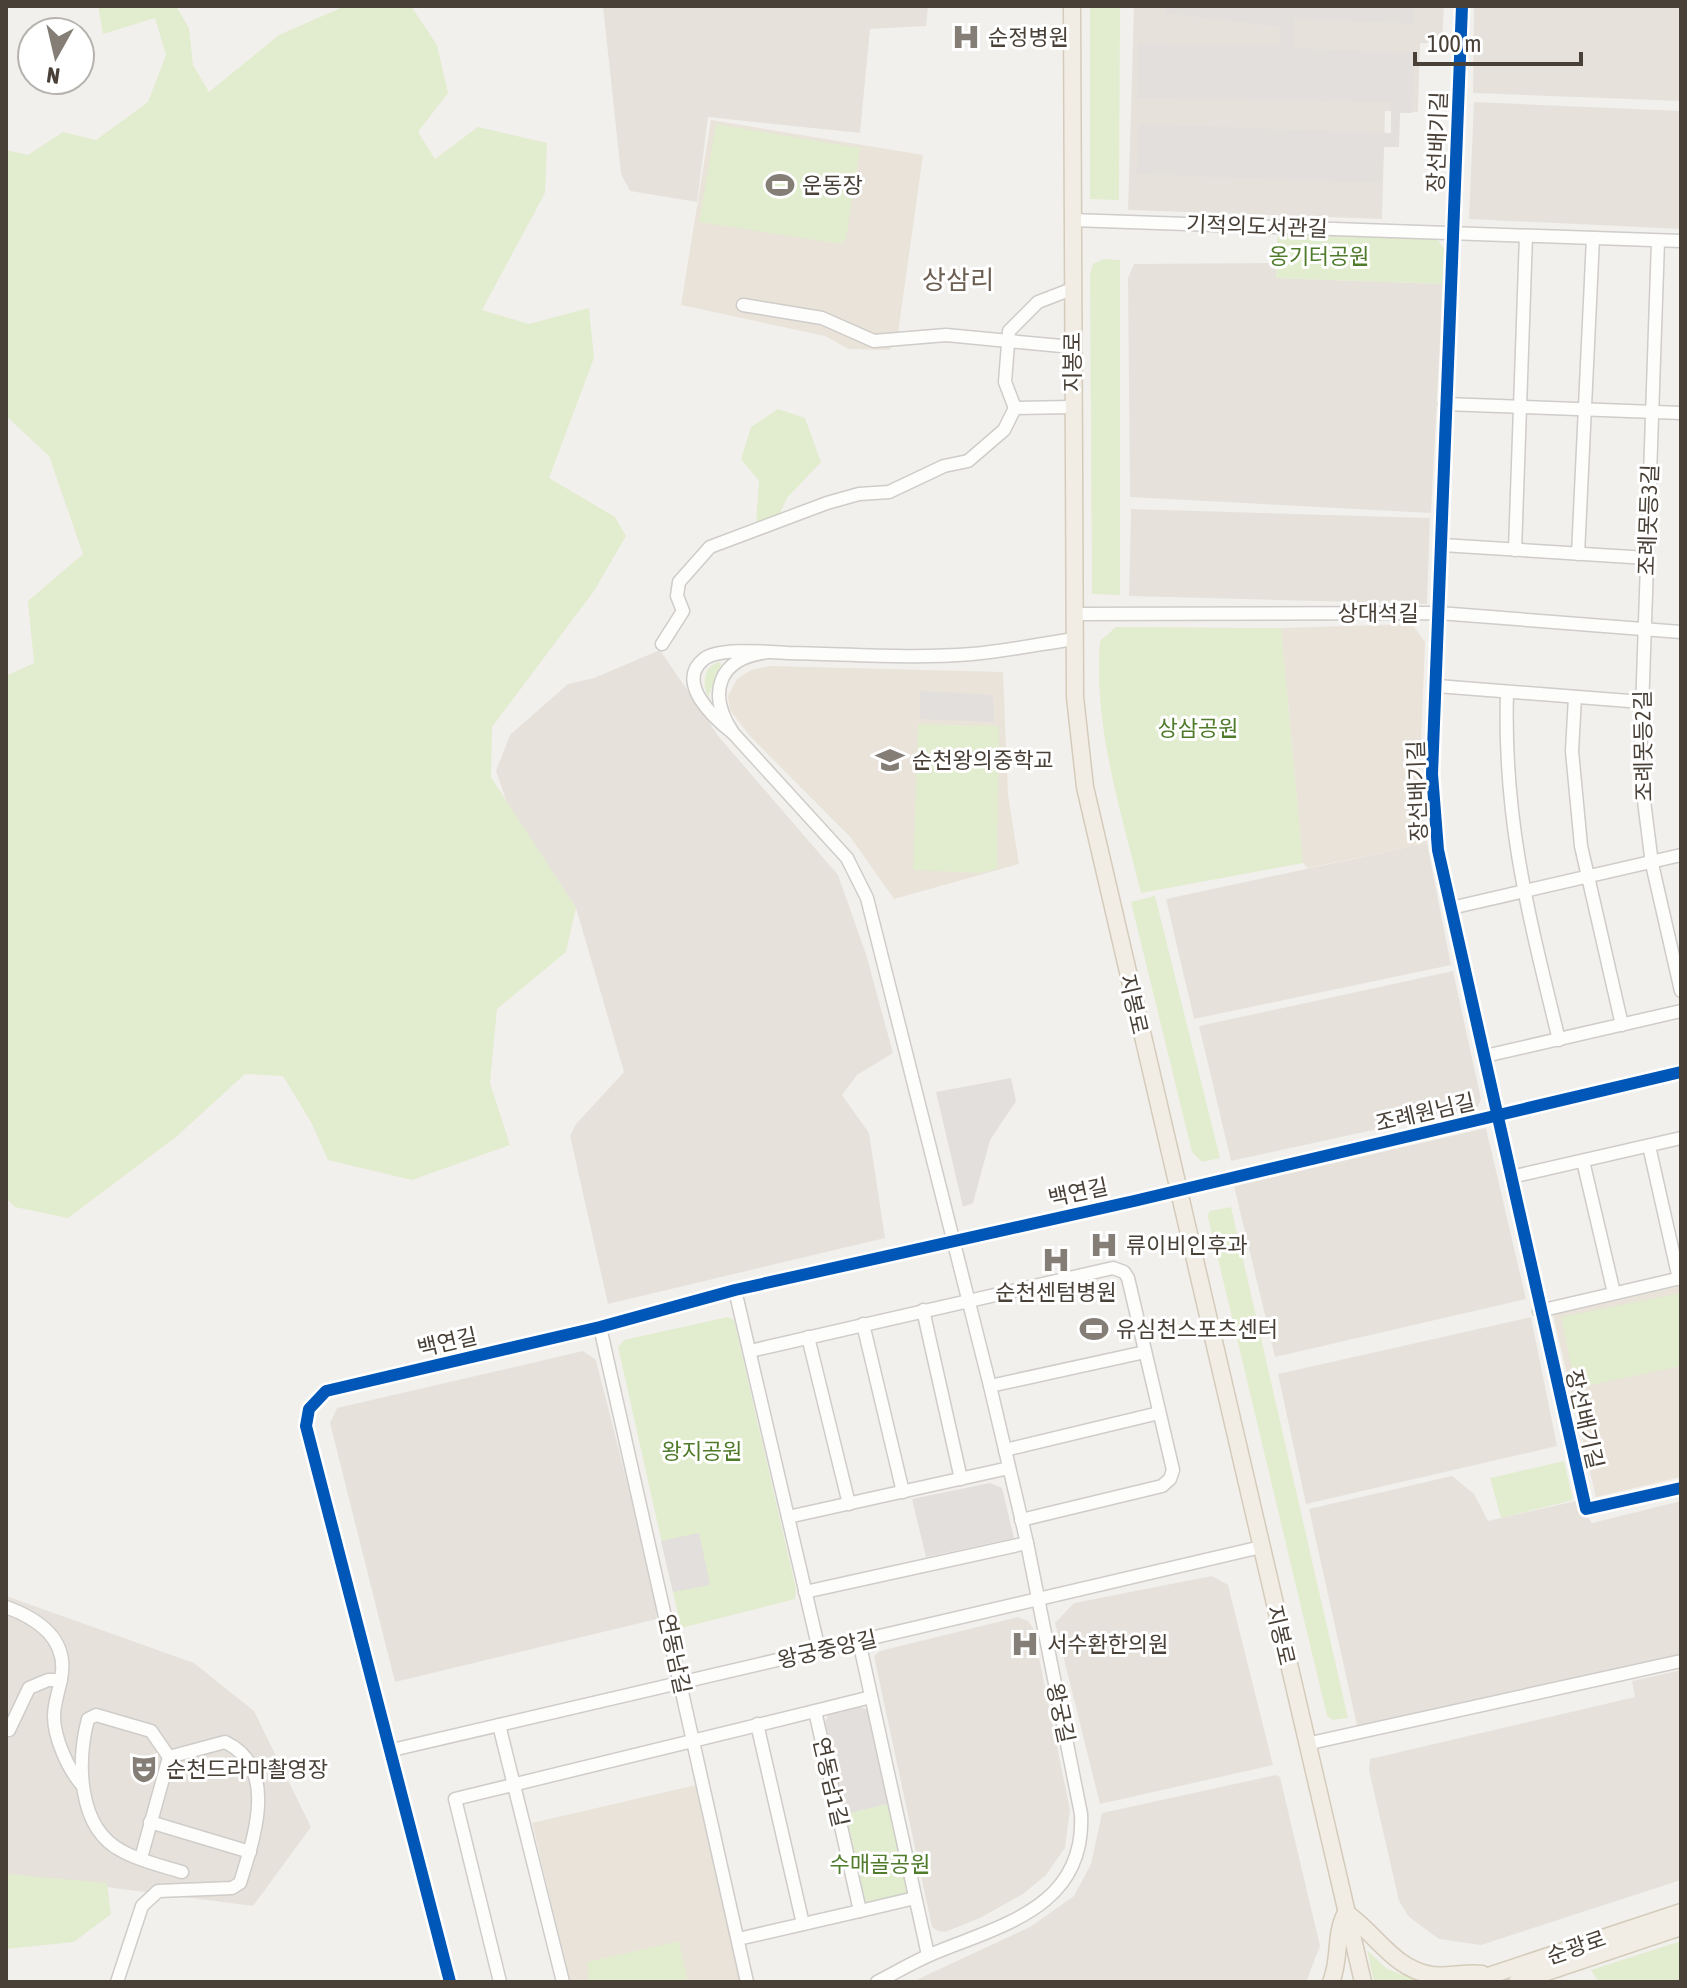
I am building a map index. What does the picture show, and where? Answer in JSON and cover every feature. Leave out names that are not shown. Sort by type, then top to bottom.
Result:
[{"type":"main road","name":"지봉로","points":[[1072,6],[1075,697],[1090,816],[1363,1982]]},
{"type":"main road","name":"순광로","points":[[1470,1982],[1681,1912]]},
{"type":"main road","points":[[1331,1982],[1337,1965],[1339,1926],[1346,1913],[1360,1922],[1386,1953],[1405,1965],[1429,1974],[1494,1975]]},
{"type":"main road","name":"순광로","points":[[1517,1982],[1681,1927]]},
{"type":"street","name":"장선배기길","points":[[1462,6],[1445,404],[1433,811],[1451,908],[1539,1311],[1586,1509],[1681,1488]]},
{"type":"street","name":"기적의도서관길","points":[[1072,220],[1681,241]]},
{"type":"street","points":[[1515,550],[1526,236]]},
{"type":"street","points":[[1578,554],[1593,238]]},
{"type":"street","name":"조례못등3길","points":[[1644,629],[1658,241]]},
{"type":"street","points":[[662,644],[683,611],[677,596],[679,582],[710,547],[827,503],[859,494],[889,492],[944,466],[968,461],[1004,430],[1015,408],[1005,382],[1006,339],[1015,323],[1038,302],[1072,289]]},
{"type":"street","points":[[743,305],[822,318],[874,341],[946,335],[1072,347]]},
{"type":"street","points":[[1445,404],[1681,413]]},
{"type":"street","points":[[1015,408],[1072,407]]},
{"type":"street","points":[[1442,545],[1647,558]]},
{"type":"street","name":"상대석길","points":[[1074,614],[1439,613],[1681,632]]},
{"type":"street","name":"조례못등2길","points":[[1644,629],[1640,769],[1652,862],[1681,991]]},
{"type":"street","points":[[954,1239],[873,918],[858,877],[830,838],[733,733],[714,718],[698,697],[695,678],[699,664],[714,654],[768,652],[943,656],[1074,639]]},
{"type":"street","points":[[733,733],[717,703],[722,679],[739,662],[768,652]]},
{"type":"street","points":[[1437,686],[1642,702]]},
{"type":"street","points":[[1507,692],[1508,792],[1522,892],[1559,1040]]},
{"type":"street","points":[[1575,697],[1575,804],[1588,877],[1622,1025]]},
{"type":"street","points":[[1451,908],[1681,855]]},
{"type":"street","points":[[1485,1056],[1681,1011]]},
{"type":"street","name":"조례원님길","points":[[1178,1190],[1681,1072]]},
{"type":"street","points":[[1511,1177],[1681,1138]]},
{"type":"street","points":[[1539,1311],[1680,1278],[1649,1146]]},
{"type":"street","points":[[1583,1161],[1614,1293]]},
{"type":"street","name":"백연길","points":[[450,1982],[306,1426],[309,1409],[326,1391],[600,1327],[735,1290],[1178,1190]]},
{"type":"street","name":"왕궁길","points":[[877,1982],[928,1955],[1003,1926],[1042,1903],[1064,1881],[1079,1853],[1082,1829],[1078,1792],[1027,1543],[954,1239]]},
{"type":"street","points":[[750,1351],[1118,1269],[1128,1278],[1173,1470],[1167,1483],[1021,1520]]},
{"type":"street","points":[[735,1290],[819,1650]]},
{"type":"street","points":[[923,1310],[961,1479]]},
{"type":"street","points":[[863,1324],[903,1492]]},
{"type":"street","name":"연동남길","points":[[600,1327],[747,1982]]},
{"type":"street","points":[[808,1337],[849,1504]]},
{"type":"street","points":[[990,1386],[1145,1352]]},
{"type":"street","points":[[1005,1450],[1159,1413]]},
{"type":"street","points":[[788,1517],[1009,1468]]},
{"type":"street","points":[[805,1592],[1027,1543]]},
{"type":"street","name":"왕궁중앙길","points":[[392,1750],[1261,1547]]},
{"type":"street","points":[[6,1607],[41,1624],[56,1641],[63,1663],[55,1723],[74,1777],[84,1788]]},
{"type":"street","points":[[859,1641],[928,1955]]},
{"type":"street","points":[[1306,1744],[1681,1661]]},
{"type":"street","points":[[9,1730],[29,1688],[48,1680],[61,1680]]},
{"type":"street","points":[[815,1711],[871,1697]]},
{"type":"street","name":"연동남1길","points":[[500,1982],[455,1799],[693,1738],[815,1711],[860,1911]]},
{"type":"street","points":[[169,1757],[151,1731],[96,1715],[88,1719],[83,1737],[86,1806],[110,1843],[182,1872]]},
{"type":"street","points":[[757,1724],[803,1924]]},
{"type":"street","points":[[499,1725],[563,1982]]},
{"type":"street","points":[[117,1982],[142,1906],[158,1891],[232,1888],[240,1883],[258,1823],[259,1791],[250,1766],[236,1747],[225,1742],[169,1757]]},
{"type":"street","points":[[141,1858],[169,1757]]},
{"type":"street","points":[[150,1822],[250,1852]]},
{"type":"street","points":[[738,1939],[915,1898]]},
{"type":"shaded area","points":[[603,6],[928,6],[926,26],[870,29],[860,133],[708,117],[697,202],[630,191],[621,174]]},
{"type":"shaded area","points":[[1134,6],[1444,6],[1442,43],[1420,43],[1418,112],[1385,111],[1382,219],[1128,210]]},
{"type":"shaded area","points":[[1166,6],[1415,6],[1414,24],[1294,19],[1294,48],[1414,53],[1412,113],[1400,113],[1399,147],[1384,147],[1382,183],[1137,174],[1139,124],[1391,133],[1391,102],[1137,98],[1138,44],[1280,45],[1280,27],[1165,13]]},
{"type":"shaded area","points":[[1474,6],[1681,6],[1681,101],[1473,93]]},
{"type":"shaded area","points":[[1474,102],[1681,111],[1681,229],[1469,219]]},
{"type":"shaded area","points":[[711,120],[923,155],[898,333],[890,350],[849,349],[825,336],[681,305]]},
{"type":"shaded area","points":[[1276,263],[1276,278],[1443,284],[1431,513],[1130,497],[1128,278],[1134,264]]},
{"type":"shaded area","points":[[1131,509],[1430,518],[1427,604],[1129,596]]},
{"type":"shaded area","points":[[1412,624],[1425,642],[1420,770],[1421,812],[1427,843],[1308,868],[1303,863],[1281,628]]},
{"type":"shaded area","points":[[660,650],[719,737],[838,875],[866,954],[893,1053],[857,1075],[842,1095],[869,1133],[885,1238],[608,1304],[570,1136],[576,1124],[624,1072],[576,908],[508,806],[496,771],[510,735],[568,684],[594,678]]},
{"type":"shaded area","name":"순천왕의중학교","points":[[770,666],[1003,672],[1008,795],[1019,864],[894,899],[851,838],[749,735],[730,710],[728,696],[737,679],[751,670]]},
{"type":"shaded area","points":[[920,691],[993,695],[994,722],[920,719]]},
{"type":"shaded area","points":[[1427,843],[1451,965],[1194,1019],[1166,899]]},
{"type":"shaded area","points":[[1453,971],[1481,1099],[1478,1107],[1231,1161],[1199,1026]]},
{"type":"shaded area","points":[[1011,1078],[1016,1101],[990,1140],[973,1203],[963,1207],[936,1092]]},
{"type":"shaded area","points":[[1486,1128],[1526,1299],[1275,1357],[1234,1186]]},
{"type":"shaded area","points":[[1681,1286],[1681,1477],[1596,1497],[1553,1315]]},
{"type":"shaded area","points":[[1531,1317],[1557,1446],[1306,1504],[1278,1374]]},
{"type":"shaded area","points":[[583,1351],[596,1360],[655,1592],[657,1619],[395,1682],[330,1423],[337,1408]]},
{"type":"shaded area","points":[[1452,1476],[1474,1494],[1488,1521],[1576,1501],[1592,1523],[1681,1501],[1681,1656],[1358,1730],[1309,1509]]},
{"type":"shaded area","points":[[990,1483],[1002,1488],[1014,1538],[926,1557],[912,1499]]},
{"type":"shaded area","points":[[699,1533],[710,1585],[673,1592],[661,1541]]},
{"type":"shaded area","points":[[1212,1576],[1228,1585],[1273,1765],[1100,1804],[1055,1623],[1074,1603]]},
{"type":"shaded area","name":"순천드라마촬영장","points":[[6,1596],[194,1663],[254,1711],[311,1827],[253,1906],[6,1874]]},
{"type":"shaded area","points":[[1018,1617],[1028,1621],[1033,1628],[1070,1810],[1065,1848],[1046,1875],[1023,1894],[980,1918],[945,1932],[938,1931],[932,1927],[874,1656],[880,1651]]},
{"type":"shaded area","points":[[1681,1670],[1681,1880],[1481,1945],[1439,1939],[1409,1917],[1399,1901],[1369,1770],[1370,1759],[1635,1697],[1632,1681]]},
{"type":"shaded area","points":[[859,1706],[868,1710],[891,1803],[846,1814],[825,1722],[830,1712]]},
{"type":"shaded area","points":[[1276,1775],[1280,1777],[1320,1946],[1306,1982],[912,1982],[1030,1927],[1074,1896],[1091,1864],[1102,1813]]},
{"type":"shaded area","points":[[696,1785],[742,1982],[570,1982],[532,1823]]},
{"type":"green space","points":[[98,6],[176,6],[189,28],[193,65],[209,92],[279,35],[345,6],[411,6],[437,45],[448,93],[418,132],[435,159],[478,127],[547,143],[545,193],[482,310],[529,324],[589,308],[594,358],[549,478],[615,517],[626,536],[594,591],[492,727],[491,777],[576,908],[566,952],[497,1009],[490,1083],[510,1145],[412,1180],[328,1160],[311,1122],[283,1076],[245,1074],[176,1137],[68,1218],[15,1207],[6,1198],[6,676],[34,663],[28,601],[83,554],[49,456],[6,416],[6,150],[28,155],[63,132],[96,140],[148,102],[166,55],[155,18],[103,34]]},
{"type":"green space","points":[[1090,6],[1120,6],[1119,200],[1090,199]]},
{"type":"green space","name":"운동장","points":[[716,124],[860,148],[846,239],[841,244],[699,222]]},
{"type":"green space","name":"옹기터공원","points":[[1281,232],[1436,238],[1445,250],[1443,284],[1276,278],[1277,239]]},
{"type":"green space","points":[[1104,259],[1120,260],[1120,595],[1092,594],[1090,274],[1093,264]]},
{"type":"green space","points":[[778,409],[805,418],[821,462],[787,498],[777,520],[756,523],[759,481],[741,459],[751,427]]},
{"type":"green space","name":"상삼공원","points":[[1116,627],[1281,628],[1303,863],[1141,893],[1110,768],[1101,704],[1100,641]]},
{"type":"green space","points":[[719,662],[721,665],[708,697],[705,676],[710,667]]},
{"type":"green space","points":[[918,724],[999,726],[997,869],[979,873],[913,870]]},
{"type":"green space","points":[[1155,896],[1220,1158],[1202,1162],[1192,1152],[1131,902]]},
{"type":"green space","points":[[1231,1207],[1348,1718],[1333,1720],[1327,1716],[1208,1217],[1209,1211]]},
{"type":"green space","points":[[1681,1293],[1681,1366],[1576,1388],[1561,1317]]},
{"type":"green space","name":"왕지공원","points":[[728,1317],[734,1320],[796,1589],[795,1599],[681,1628],[618,1347],[624,1340]]},
{"type":"green space","points":[[1564,1461],[1573,1500],[1501,1518],[1490,1478]]},
{"type":"green space","name":"수매골공원","points":[[891,1803],[912,1893],[864,1903],[846,1814]]},
{"type":"green space","points":[[6,1874],[107,1883],[111,1914],[74,1942],[6,1949]]},
{"type":"green space","points":[[679,1941],[688,1982],[589,1982],[587,1962]]},
{"type":"green space","points":[[1681,1941],[1681,1982],[1599,1982],[1591,1970]]},
{"type":"green space","points":[[1367,1950],[1387,1969],[1421,1982],[1374,1982]]},
{"type":"cycle path","points":[[1462,6],[1432,774],[1438,850],[1586,1509],[1681,1488]]},
{"type":"cycle path","points":[[450,1982],[306,1426],[309,1409],[326,1391],[600,1327],[735,1290],[1134,1201],[1681,1072]]},
{"type":"place","name":"순정병원","points":[[966,37]]},
{"type":"place","name":"운동장","points":[[780,185]]},
{"type":"place","name":"순천왕의중학교","points":[[890,760]]},
{"type":"place","name":"류이비인후과","points":[[1104,1245]]},
{"type":"place","name":"순천센텀병원","points":[[1056,1260]]},
{"type":"place","name":"유심천스포츠센터","points":[[1094,1329]]},
{"type":"place","name":"서수환한의원","points":[[1025,1644]]},
{"type":"place","name":"순천드라마촬영장","points":[[144,1769]]},
{"type":"district","name":"상삼리","points":[[958,280]]}]
